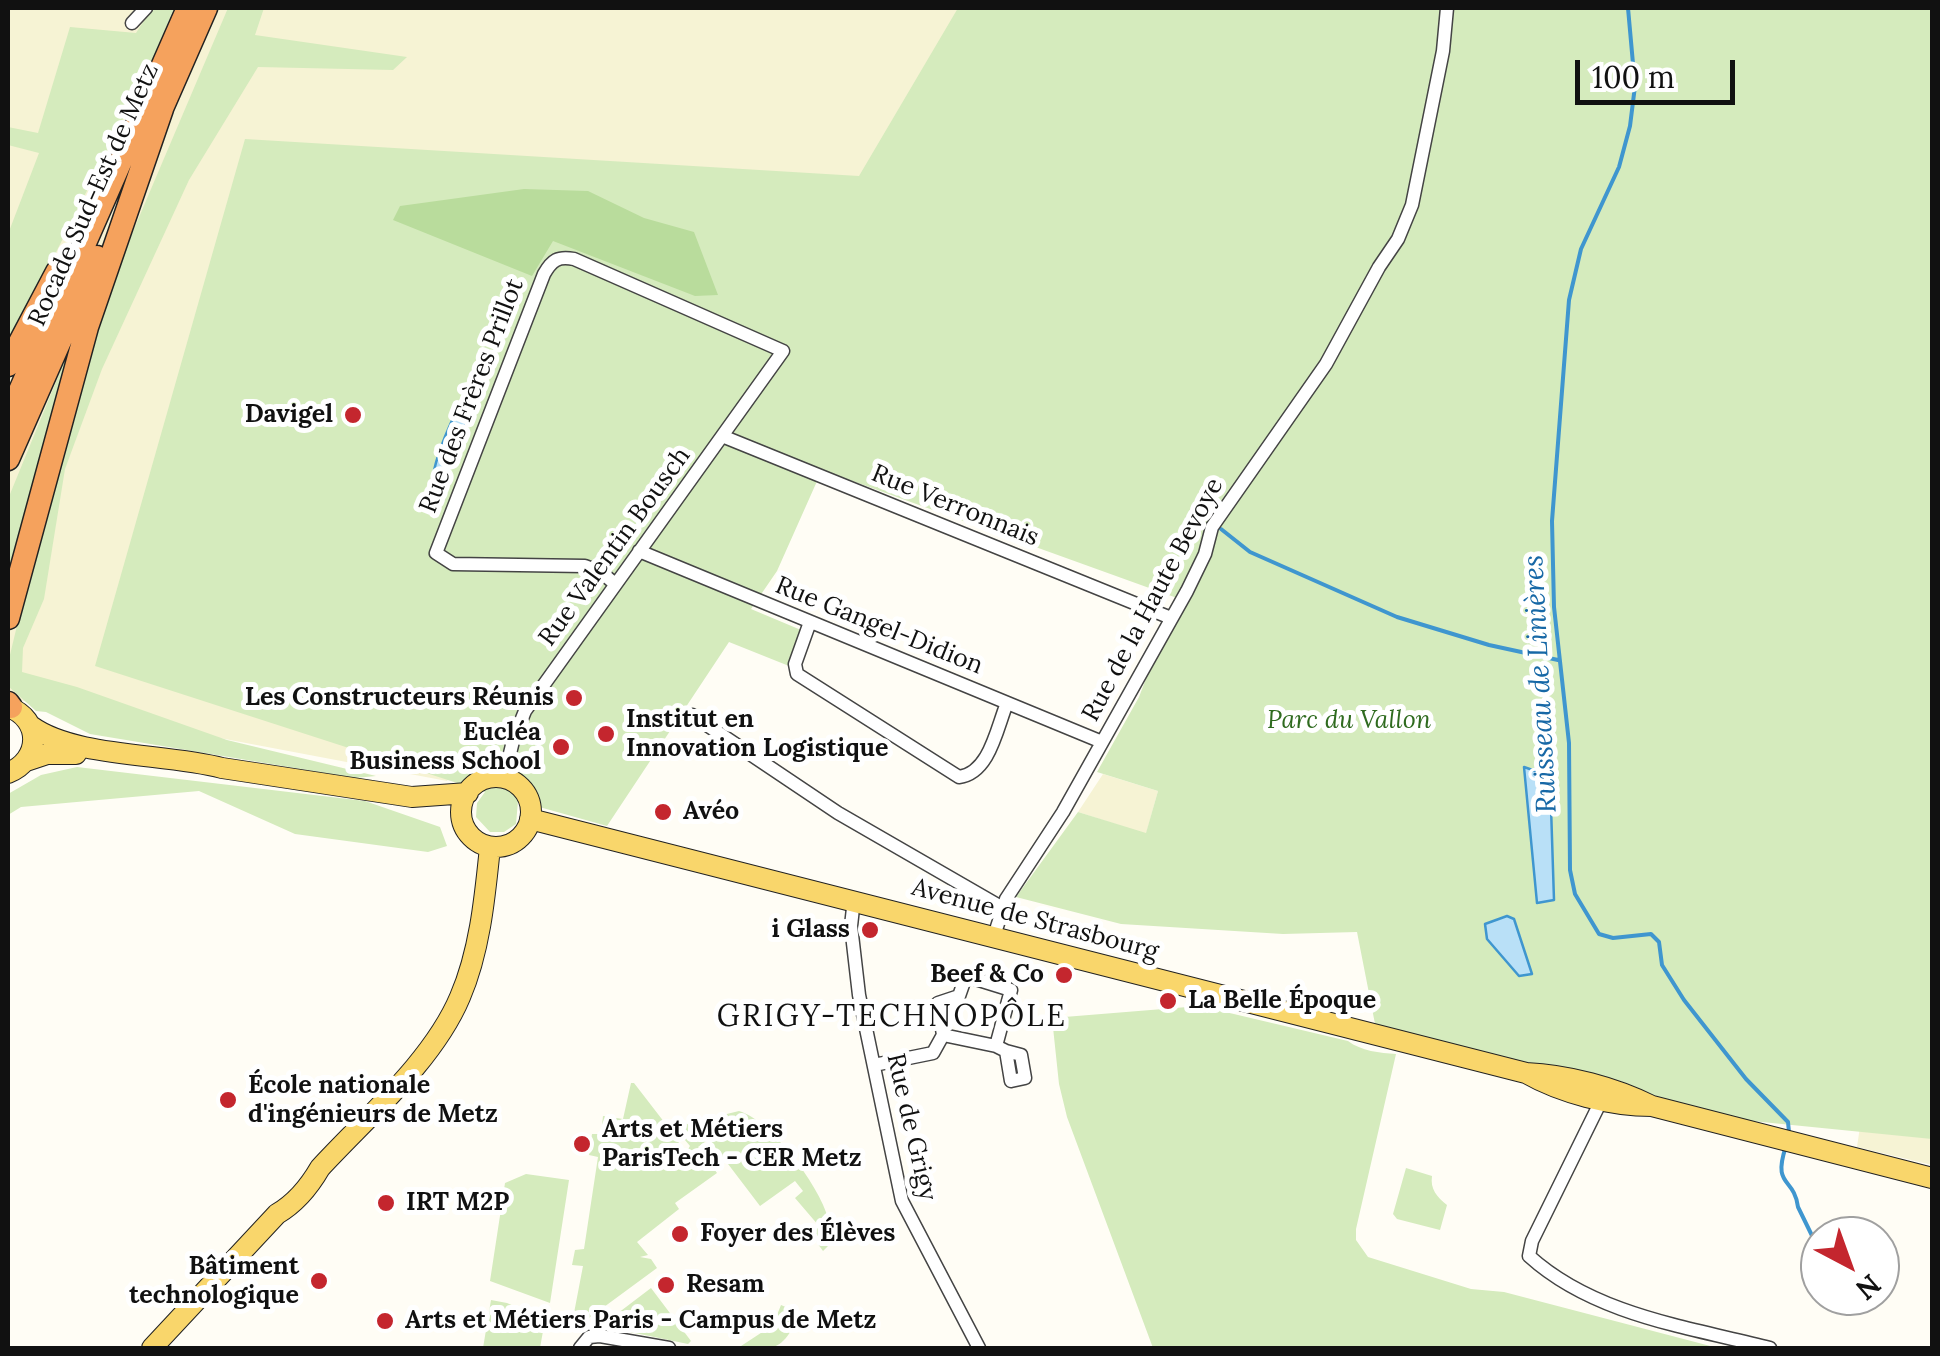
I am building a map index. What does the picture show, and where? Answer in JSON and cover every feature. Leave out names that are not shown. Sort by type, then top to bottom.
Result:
[{"type":"highway","name":"Rocade Sud-Est de Metz","points":[[8,460],[156,102],[188,8]]},
{"type":"highway","name":"Rocade Sud-Est de Metz","points":[[8,418],[156,102],[206,8]]},
{"type":"highway","points":[[8,365],[156,102]]},
{"type":"highway","points":[[8,618],[87,327],[156,102]]},
{"type":"main road","points":[[9,706],[49,738],[73,744],[412,797],[468,793]]},
{"type":"main road","points":[[26,762],[34,744],[31,726]]},
{"type":"main road","points":[[8,773],[26,762],[57,753],[194,769],[222,768]]},
{"type":"main road","points":[[412,797],[463,823],[474,838],[490,847],[516,841],[530,819],[527,796],[504,778],[484,780],[468,793],[462,808],[463,823]]},
{"type":"main road","name":"Avenue de Strasbourg","points":[[530,819],[1526,1073],[1583,1083],[1632,1096],[1652,1106],[1932,1178]]},
{"type":"main road","points":[[152,1348],[277,1214],[306,1177],[320,1168],[422,1057],[452,1014],[472,962],[490,847]]},
{"type":"main road","name":"Avenue de Strasbourg","points":[[1526,1073],[1545,1084],[1602,1099],[1630,1106],[1652,1106]]},
{"type":"street","points":[[132,23],[146,8]]},
{"type":"street","name":"Rue de la Haute Bevoye","points":[[994,936],[1001,908],[1039,852],[1171,618],[1205,554],[1212,527],[1326,364],[1398,239],[1412,205],[1443,51],[1447,8]]},
{"type":"street","name":"Rue des Frères Prillot","points":[[615,584],[601,572],[585,566],[452,564],[436,553],[551,262],[562,257],[574,259],[783,351]]},
{"type":"street","name":"Rue Valentin Bousch","points":[[504,778],[513,740],[526,711],[783,351]]},
{"type":"street","name":"Rue Verronnais","points":[[722,436],[1171,618]]},
{"type":"street","name":"Rue Gangel-Didion","points":[[639,551],[1102,742]]},
{"type":"street","points":[[810,622],[795,664],[797,674],[959,778],[982,764],[1008,702]]},
{"type":"street","points":[[692,715],[838,813],[1001,908]]},
{"type":"street","name":"Rue de Grigy","points":[[854,899],[851,926],[857,978],[902,1202],[979,1348]]},
{"type":"street","points":[[874,1065],[933,1053],[943,1035],[938,1002],[959,996],[966,976],[1011,990],[1001,1048],[943,1035]]},
{"type":"street","points":[[1602,1099],[1532,1241],[1529,1256],[1612,1307],[1770,1348]]},
{"type":"street","points":[[580,1348],[589,1337],[600,1336],[669,1348]]},
{"type":"shaded area","points":[[8,8],[1932,8],[1932,1165],[1857,1147],[1866,1086],[869,195],[447,781],[8,698]]},
{"type":"shaded area","points":[[1103,774],[1158,791],[1146,834],[1078,812]]},
{"type":"green space","points":[[152,8],[174,8],[150,65],[8,341],[8,234],[39,153],[8,145],[8,127],[38,133],[70,27],[136,33]]},
{"type":"green space","points":[[228,8],[264,8],[255,35],[407,57],[393,70],[258,67],[189,180],[102,369],[65,469],[44,599],[23,648],[22,672],[77,687],[227,740],[376,776],[355,778],[90,734],[36,711],[8,686],[8,663],[29,576],[114,276]]},
{"type":"green space","name":"Parc du Vallon","points":[[958,8],[1932,8],[1932,1139],[1752,1121],[1376,1029],[1357,932],[1283,934],[1121,924],[1016,897],[1078,812],[1146,833],[1158,791],[1097,772],[1139,697],[1177,598],[822,470],[777,571],[751,609],[801,630],[789,666],[729,642],[607,826],[518,801],[516,824],[504,832],[490,832],[476,817],[477,803],[485,792],[95,666],[245,139],[859,176]]},
{"type":"green space","points":[[524,189],[588,191],[644,218],[694,232],[718,295],[695,296],[553,241],[532,276],[393,220],[400,206]]},
{"type":"green space","points":[[67,355],[71,356],[8,580],[8,499]]},
{"type":"green space","points":[[77,767],[365,801],[440,827],[447,846],[428,852],[295,834],[199,791],[21,807],[8,815],[8,794],[41,775]]},
{"type":"green space","points":[[1200,1006],[1348,1041],[1371,1051],[1396,1054],[1356,1229],[1356,1240],[1368,1257],[1471,1289],[1504,1292],[1718,1348],[1153,1348],[1067,1117],[1052,1018]]},
{"type":"green space","points":[[631,1083],[678,1140],[674,1152],[680,1157],[690,1146],[674,1127],[739,1111],[766,1128],[794,1158],[817,1192],[829,1222],[828,1246],[823,1251],[812,1236],[819,1226],[795,1198],[803,1191],[795,1181],[760,1206],[709,1139],[698,1147],[717,1173],[675,1203],[679,1209],[637,1242],[648,1255],[640,1257],[651,1259],[657,1268],[589,1318],[574,1313],[583,1266],[572,1265],[575,1250],[584,1249],[598,1157],[589,1155],[592,1134],[601,1134],[603,1116],[623,1119]]},
{"type":"green space","points":[[1406,1168],[1432,1176],[1435,1192],[1447,1205],[1440,1230],[1397,1219],[1393,1214]]},
{"type":"green space","points":[[526,1174],[569,1180],[550,1303],[490,1281],[505,1183]]},
{"type":"green space","points":[[651,1288],[691,1341],[688,1344],[601,1326]]},
{"type":"green space","points":[[491,1300],[545,1320],[540,1348],[483,1348]]},
{"type":"green space","points":[[781,1305],[788,1308],[795,1323],[784,1340],[772,1347],[738,1348],[773,1325]]},
{"type":"water","points":[[476,379],[480,387],[441,488],[433,490],[435,466],[446,435],[471,381]]},
{"type":"water","points":[[1524,767],[1550,776],[1554,900],[1537,903]]},
{"type":"water","points":[[1507,916],[1514,919],[1532,974],[1519,976],[1487,939],[1485,924]]},
{"type":"waterway","name":"Ruisseau de Linières","points":[[1628,8],[1635,86],[1630,126],[1619,167],[1581,249],[1569,300],[1552,521],[1554,607],[1569,743],[1570,870],[1575,894],[1599,934],[1613,938],[1651,934],[1659,942],[1662,965],[1684,1000],[1746,1079],[1788,1122],[1789,1132]]},
{"type":"waterway","points":[[1221,529],[1250,552],[1397,617],[1489,645],[1558,660]]},
{"type":"waterway","name":"Ruisseau de Linières","points":[[1786,1146],[1781,1169],[1802,1216]]},
{"type":"place","name":"Davigel","points":[[353,415]]},
{"type":"place","name":"Les Constructeurs Réunis","points":[[574,698]]},
{"type":"place","name":"Institut en Innovation Logistique","points":[[606,734]]},
{"type":"place","name":"Eucléa Business School","points":[[561,747]]},
{"type":"place","name":"Avéo","points":[[663,812]]},
{"type":"place","name":"i Glass","points":[[870,930]]},
{"type":"place","name":"Beef & Co","points":[[1064,975]]},
{"type":"place","name":"La Belle Époque","points":[[1168,1001]]},
{"type":"place","name":"École nationale d'ingénieurs de Metz","points":[[228,1100]]},
{"type":"place","name":"Arts et Métiers ParisTech - CER Metz","points":[[582,1144]]},
{"type":"place","name":"IRT M2P","points":[[386,1203]]},
{"type":"place","name":"Foyer des Élèves","points":[[680,1234]]},
{"type":"place","name":"Bâtiment technologique","points":[[319,1281]]},
{"type":"place","name":"Resam","points":[[666,1285]]},
{"type":"place","name":"Arts et Métiers Paris - Campus de Metz","points":[[385,1321]]},
{"type":"district","name":"GRIGY-TECHNOPÔLE","points":[[892,1017]]}]
